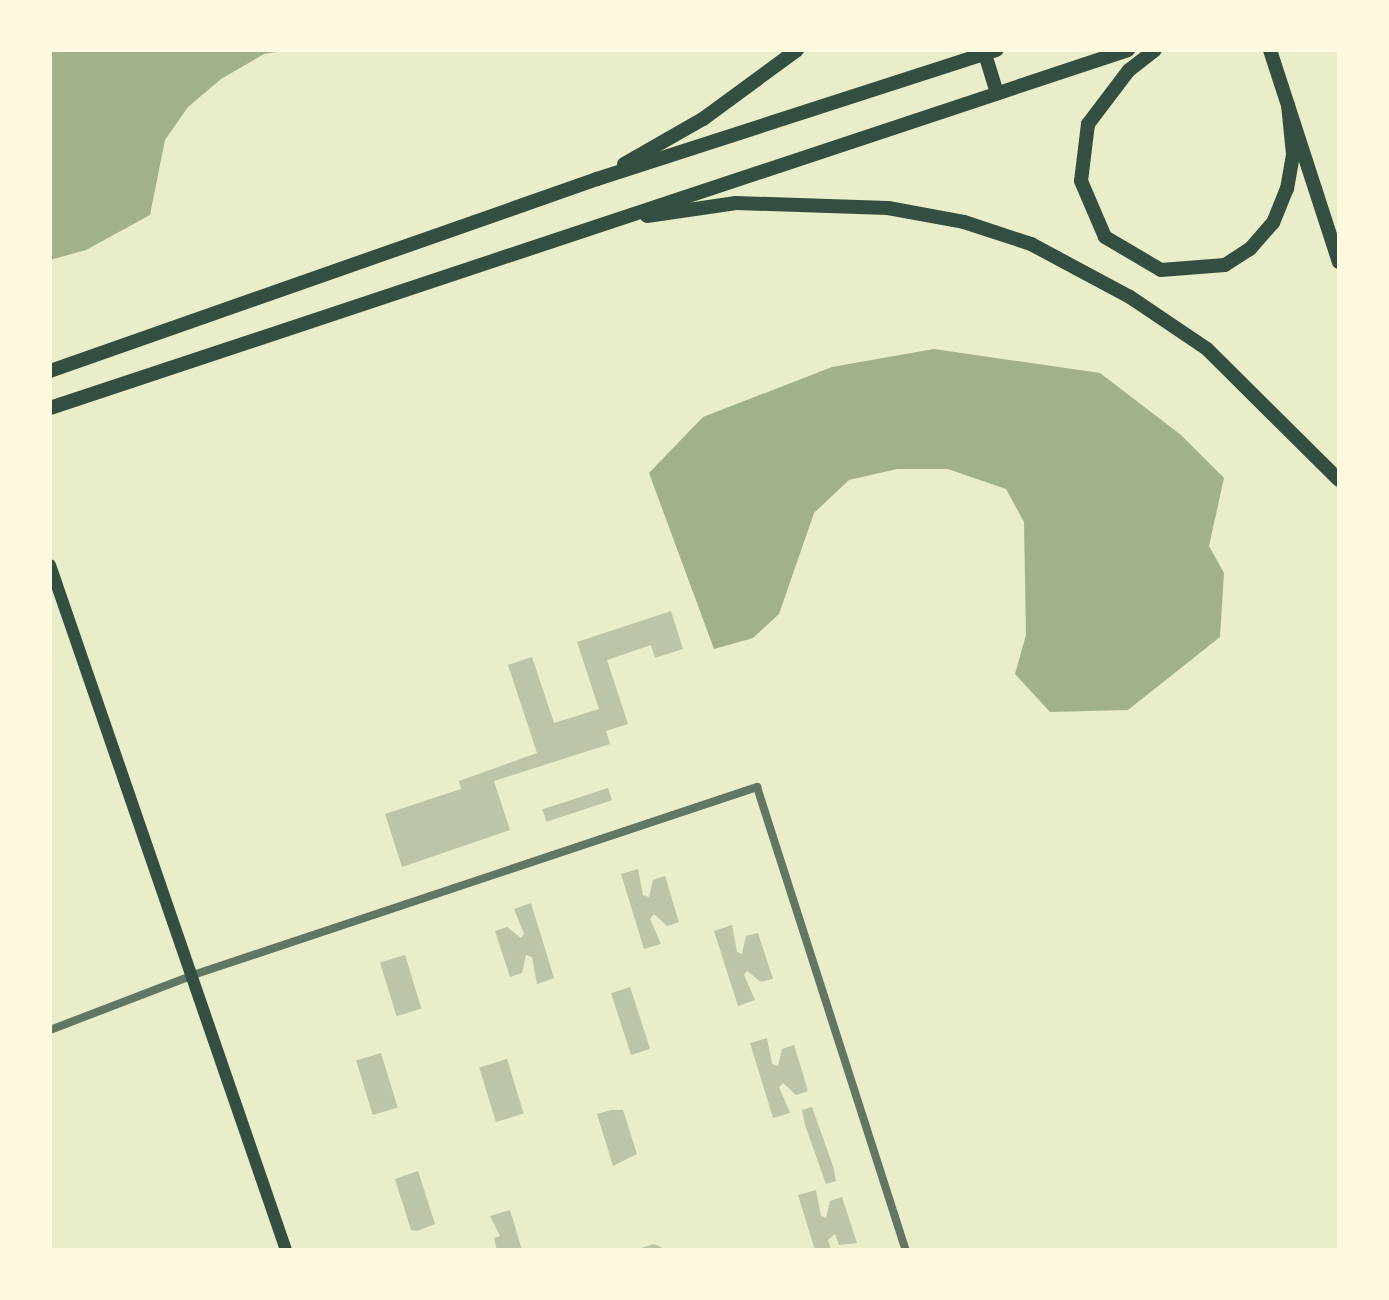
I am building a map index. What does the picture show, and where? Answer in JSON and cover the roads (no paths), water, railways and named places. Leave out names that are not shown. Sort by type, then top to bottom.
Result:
[{"type":"highway","points":[[597,179],[703,119],[797,50]]},
{"type":"highway","points":[[50,408],[1128,50]]},
{"type":"highway","points":[[1155,50],[1129,70],[1088,124],[1081,181],[1105,237],[1161,270],[1225,265],[1250,249],[1273,223],[1287,189],[1293,154],[1288,105]]},
{"type":"highway","points":[[1270,50],[1339,262]]},
{"type":"highway","points":[[50,371],[597,179],[991,52],[997,93]]},
{"type":"highway","points":[[611,222],[736,203],[888,208],[964,222],[1031,244],[1130,297],[1207,349],[1339,480]]},
{"type":"main road","points":[[50,565],[286,1250]]},
{"type":"street","points":[[50,1030],[193,975],[757,787],[906,1250]]}]
